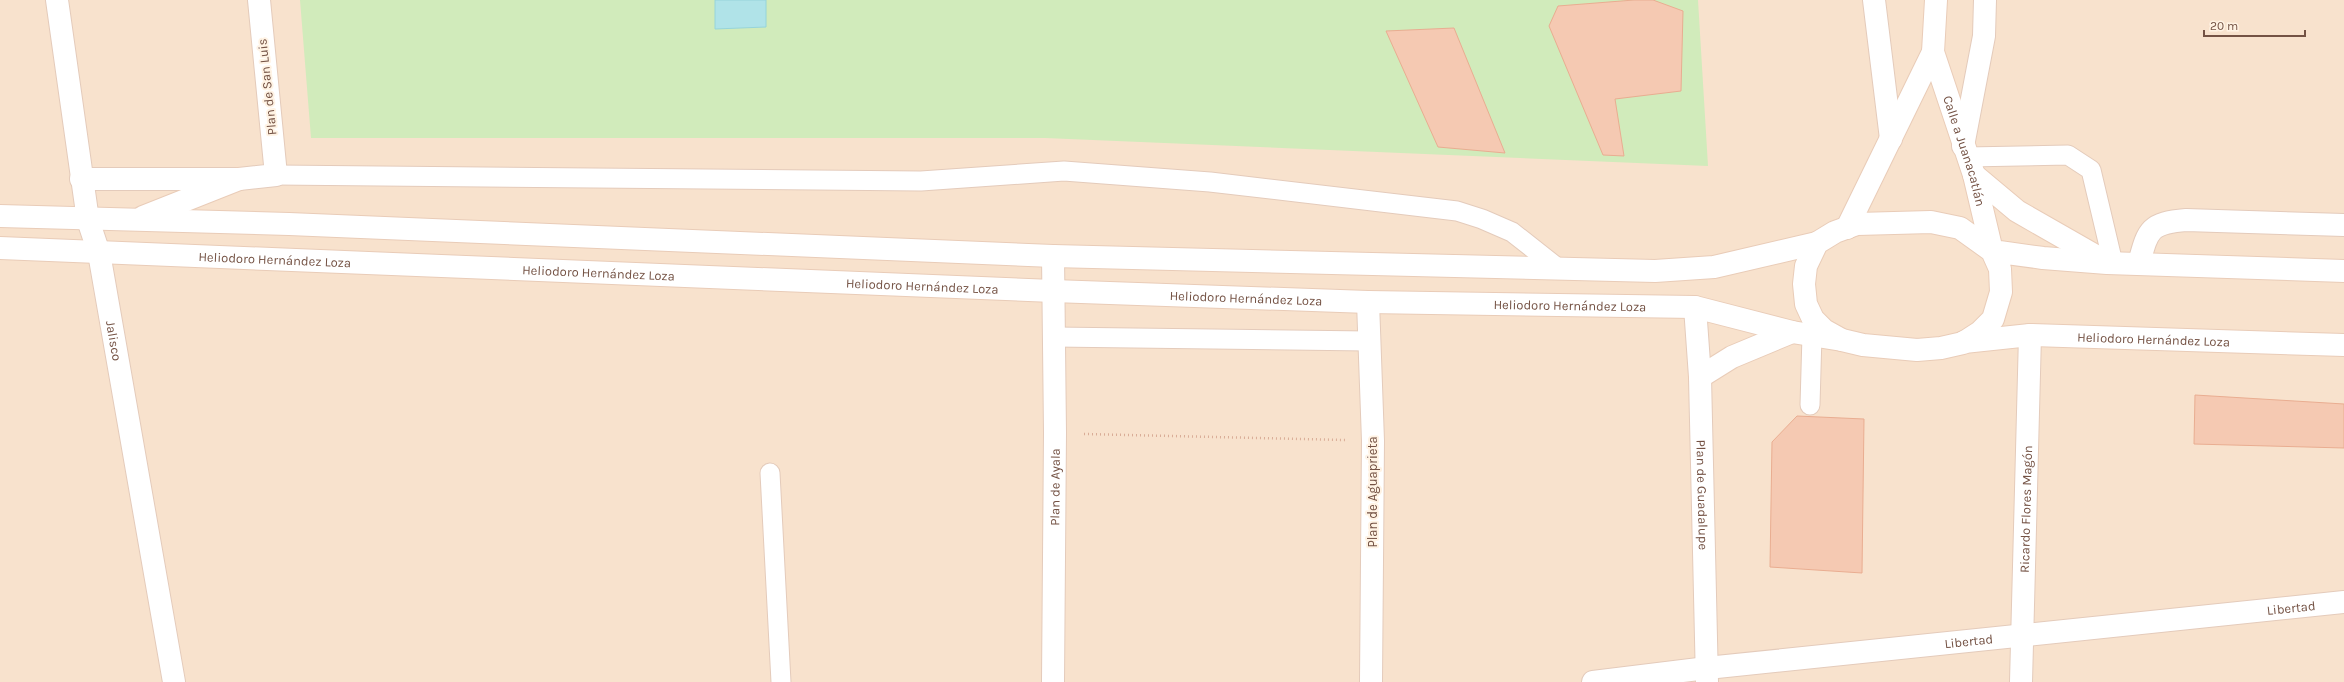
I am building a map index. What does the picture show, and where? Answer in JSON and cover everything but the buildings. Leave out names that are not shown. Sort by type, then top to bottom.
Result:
[{"type":"main road","name":"Jalisco","points":[[57,0],[81,179],[88,220],[99,253],[174,682]]},
{"type":"main road","name":"Plan de San Luis","points":[[259,0],[276,175]]},
{"type":"main road","points":[[1874,0],[1891,139]]},
{"type":"main road","name":"Calle a Juanacatlán","points":[[1936,0],[1933,52],[1968,159],[1992,250],[2000,269],[2001,292],[1993,319],[1980,332],[1963,342]]},
{"type":"main road","points":[[1985,0],[1984,36],[1968,159],[2017,211],[2110,263]]},
{"type":"main road","name":"Calle a Juanacatlán","points":[[1847,228],[1933,52]]},
{"type":"main road","points":[[81,179],[239,180],[276,175]]},
{"type":"main road","points":[[133,221],[239,180]]},
{"type":"main road","points":[[0,216],[88,220],[305,225],[1053,256],[1655,271],[1714,267],[1817,244],[1835,232],[1858,224],[1931,222],[1960,228],[1992,250],[2044,258],[2110,263],[2344,271]]},
{"type":"main road","points":[[2139,263],[2147,234],[2163,222],[2186,220],[2344,225]]},
{"type":"main road","points":[[1817,244],[1806,266],[1804,284],[1806,304],[1813,319],[1818,324],[1842,340],[1863,346],[1917,350],[1941,348],[1963,342]]},
{"type":"main road","name":"Heliodoro Hernández Loza","points":[[0,248],[1053,291],[1368,302],[1695,307],[1802,334],[1842,340]]},
{"type":"main road","name":"Plan de Ayala","points":[[1053,256],[1055,434],[1053,682]]},
{"type":"main road","name":"Plan de Aguaprieta","points":[[1368,302],[1368,341],[1373,441],[1371,682]]},
{"type":"main road","name":"Plan de Guadalupe","points":[[1695,307],[1700,377],[1707,675]]},
{"type":"main road","points":[[1700,377],[1732,357],[1802,334]]},
{"type":"main road","name":"Heliodoro Hernández Loza","points":[[1963,342],[2030,335],[2344,345]]},
{"type":"main road","name":"Ricardo Flores Magón","points":[[2021,682],[2030,335]]},
{"type":"main road","name":"Libertad","points":[[1594,682],[1707,675],[2022,634],[2344,602]]},
{"type":"lane","points":[[1968,159],[2068,155],[2091,170],[2110,263]]},
{"type":"lane","points":[[276,175],[921,181],[1064,171],[1210,182],[1457,211],[1482,219],[1512,232],[1559,269]]},
{"type":"lane","points":[[1802,334],[1810,405]]},
{"type":"lane","points":[[1054,337],[1368,341]]},
{"type":"lane","points":[[770,473],[781,682]]},
{"type":"path","points":[[1055,434],[1373,441]]},
{"type":"shaded area","points":[[0,0],[2344,0],[2344,682],[0,682]]},
{"type":"green space","points":[[300,0],[1698,0],[1708,166],[1045,138],[311,138]]},
{"type":"water","points":[[715,0],[766,0],[766,27],[715,29]]}]
